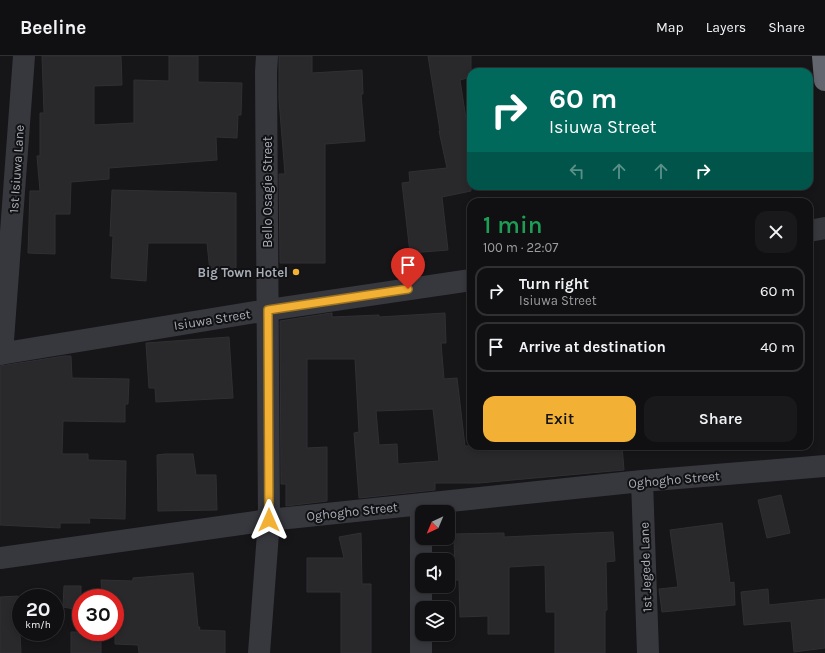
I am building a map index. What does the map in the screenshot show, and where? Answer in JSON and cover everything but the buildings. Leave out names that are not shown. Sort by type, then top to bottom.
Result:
[{"type":"highway","points":[[823,56],[825,80]]},
{"type":"street","name":"1st Isiuwa Lane","points":[[1,354],[24,56]]},
{"type":"street","name":"Bello Osagie Street","points":[[259,653],[269,520],[267,56]]},
{"type":"street","points":[[813,230],[825,228]]},
{"type":"street","name":"Isiuwa Street","points":[[1,354],[268,310],[467,281]]},
{"type":"street","name":"Oghogho Street","points":[[0,558],[269,520],[642,481],[825,466]]},
{"type":"street","name":"1st Jegede Lane","points":[[642,481],[648,653]]},
{"type":"street","points":[[421,504],[421,653]]},
{"type":"place","name":"Big Town Hotel","points":[[296,272]]},
{"type":"route","points":[[269,520],[268,310],[408,289]]}]
